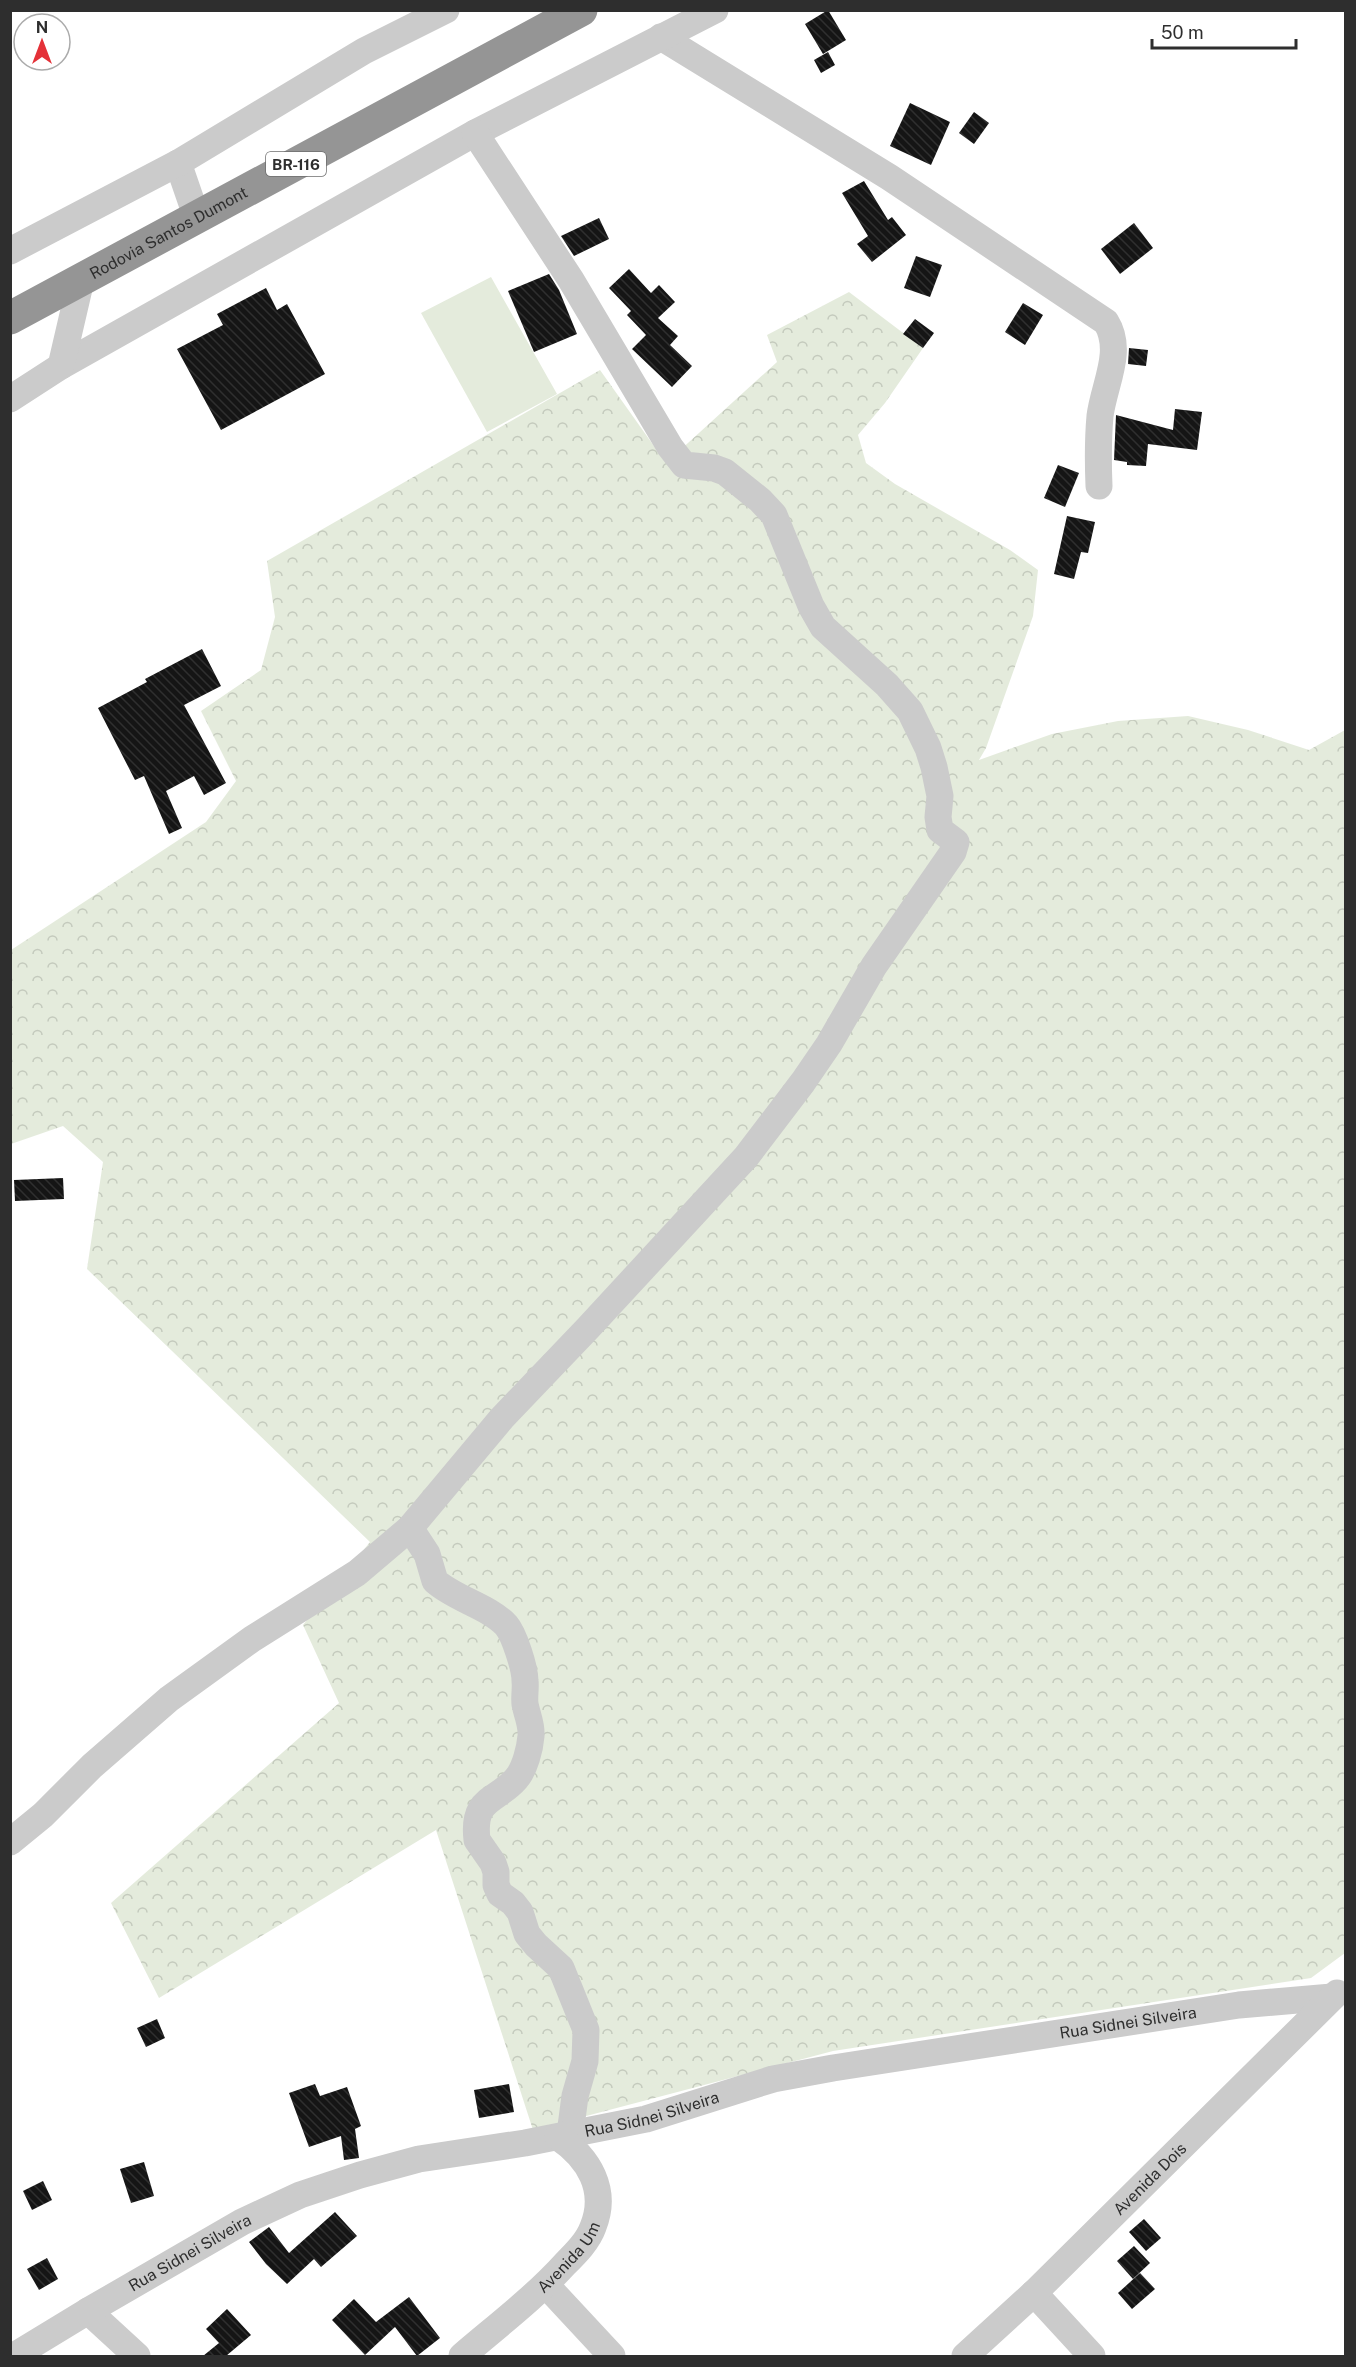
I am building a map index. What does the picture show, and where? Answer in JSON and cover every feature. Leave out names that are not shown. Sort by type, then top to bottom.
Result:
[{"type":"highway","name":"Rodovia Santos Dumont","points":[[10,318],[581,10]]},
{"type":"street","points":[[10,251],[178,164],[364,51],[446,10]]},
{"type":"street","points":[[10,399],[61,366],[475,133],[715,10]]},
{"type":"street","points":[[661,37],[889,177],[1106,322],[1113,333],[1115,349],[1101,413],[1098,444],[1099,486]]},
{"type":"street","points":[[10,1842],[43,1815],[92,1766],[169,1699],[252,1639],[357,1573],[410,1528],[502,1418],[746,1157],[829,1044],[874,966],[956,845],[956,842],[940,830],[938,817],[940,796],[934,767],[928,748],[902,699],[823,627],[811,606],[774,515],[748,489],[725,472],[714,468],[684,465],[670,447],[571,280],[475,133]]},
{"type":"street","points":[[178,164],[197,218]]},
{"type":"street","points":[[61,366],[81,280]]},
{"type":"street","points":[[410,1528],[426,1554],[435,1581],[505,1624],[513,1637],[522,1666],[525,1678],[525,1703],[531,1734],[529,1748],[518,1776],[483,1805],[479,1813],[476,1834],[477,1840],[493,1863],[496,1885],[500,1894],[513,1903],[520,1912],[527,1934],[536,1945],[561,1968],[586,2030],[585,2061],[564,2135]]},
{"type":"street","name":"Rua Sidnei Silveira","points":[[14,2356],[242,2223],[300,2195],[360,2175],[419,2160],[646,2119],[773,2079],[1239,2005],[1339,1992]]},
{"type":"street","name":"Avenida Dois","points":[[965,2356],[1034,2294],[1339,1992]]},
{"type":"street","name":"Avenida Um","points":[[462,2356],[546,2285],[583,2245],[593,2229],[598,2212],[599,2196],[592,2170],[564,2135]]},
{"type":"street","points":[[546,2285],[612,2356]]},
{"type":"street","points":[[1034,2294],[1092,2356]]},
{"type":"street","points":[[88,2311],[136,2356]]},
{"type":"green space","points":[[491,277],[557,394],[487,432],[421,313]]},
{"type":"green space","points":[[849,292],[923,348],[885,403],[858,435],[866,463],[895,484],[1010,550],[1038,570],[1033,616],[986,748],[979,760],[1052,734],[1118,721],[1188,716],[1248,730],[1309,750],[1345,730],[1345,1953],[1311,1978],[833,2051],[533,2130],[436,1830],[159,1998],[111,1903],[339,1703],[303,1625],[370,1542],[87,1269],[103,1162],[63,1126],[11,1144],[11,950],[206,822],[236,781],[201,711],[261,670],[275,617],[267,561],[600,370],[666,463],[777,362],[767,335]]},
{"type":"building","points":[[828,10],[846,40],[823,54],[805,24]]},
{"type":"building","points":[[828,52],[835,65],[821,73],[814,60]]},
{"type":"building","points":[[910,103],[950,122],[931,165],[890,146]]},
{"type":"building","points":[[974,112],[989,123],[974,144],[959,133]]},
{"type":"building","points":[[864,181],[888,220],[892,217],[906,235],[872,262],[857,244],[868,236],[842,193]]},
{"type":"building","points":[[599,218],[609,239],[574,256],[561,236]]},
{"type":"building","points":[[1134,223],[1153,248],[1120,274],[1101,249]]},
{"type":"building","points":[[916,256],[942,265],[930,297],[904,288]]},
{"type":"building","points":[[629,269],[651,293],[659,285],[675,302],[658,318],[678,336],[670,345],[692,366],[672,387],[632,349],[646,335],[627,315],[631,311],[609,288]]},
{"type":"building","points":[[549,274],[559,290],[577,334],[534,352],[508,291]]},
{"type":"building","points":[[266,288],[277,310],[287,304],[325,374],[221,430],[177,349],[223,325],[217,314]]},
{"type":"building","points":[[1023,303],[1043,315],[1025,345],[1005,332]]},
{"type":"building","points":[[915,319],[934,333],[923,348],[903,334]]},
{"type":"building","points":[[1129,348],[1148,350],[1146,366],[1128,364]]},
{"type":"building","points":[[1175,409],[1202,412],[1197,450],[1148,444],[1146,466],[1127,465],[1127,462],[1114,460],[1116,415],[1173,430]]},
{"type":"building","points":[[1058,465],[1079,473],[1065,507],[1044,498]]},
{"type":"building","points":[[1067,516],[1095,522],[1088,553],[1081,552],[1074,579],[1054,574]]},
{"type":"building","points":[[202,649],[221,686],[184,705],[226,783],[204,795],[194,776],[166,791],[182,828],[169,834],[144,776],[135,780],[98,708],[147,682],[145,679]]},
{"type":"building","points":[[63,1178],[64,1199],[15,1201],[14,1180]]},
{"type":"building","points":[[157,2019],[165,2038],[146,2047],[137,2028]]},
{"type":"building","points":[[315,2084],[320,2096],[347,2087],[361,2126],[355,2129],[359,2158],[344,2160],[341,2136],[309,2147],[289,2093]]},
{"type":"building","points":[[509,2084],[514,2112],[479,2118],[474,2090]]},
{"type":"building","points":[[144,2162],[154,2196],[131,2203],[120,2169]]},
{"type":"building","points":[[43,2181],[52,2200],[32,2210],[23,2191]]},
{"type":"building","points":[[335,2212],[357,2236],[321,2267],[314,2259],[287,2284],[266,2264],[249,2242],[269,2227],[289,2253]]},
{"type":"building","points":[[1144,2219],[1161,2238],[1146,2251],[1129,2232]]},
{"type":"building","points":[[1134,2246],[1150,2263],[1133,2279],[1117,2261]]},
{"type":"building","points":[[47,2258],[58,2279],[39,2290],[27,2269]]},
{"type":"building","points":[[1140,2273],[1155,2289],[1132,2309],[1118,2293]]},
{"type":"building","points":[[409,2297],[440,2338],[417,2356],[395,2327],[365,2355],[332,2320],[354,2299],[376,2322]]},
{"type":"building","points":[[227,2309],[251,2335],[226,2356],[203,2356],[219,2343],[206,2329]]}]
